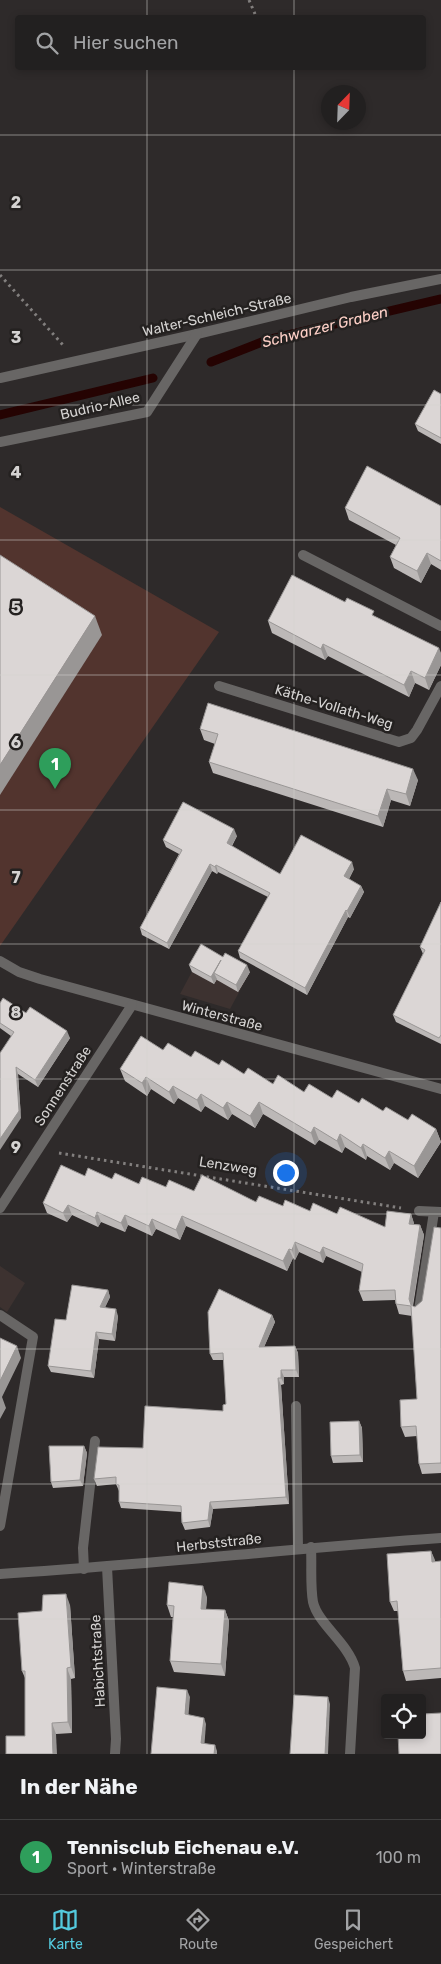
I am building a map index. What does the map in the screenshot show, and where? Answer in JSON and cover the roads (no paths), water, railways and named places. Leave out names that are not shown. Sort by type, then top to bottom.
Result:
[{"type":"street","name":"Walter-Schleich-Straße","points":[[0,378],[351,297],[441,279]]},
{"type":"street","name":"Budrio-Allee","points":[[0,442],[147,412],[197,334]]},
{"type":"street","points":[[303,554],[441,626]]},
{"type":"street","name":"Käthe-Vollath-Weg","points":[[219,686],[399,742],[411,738],[441,686]]},
{"type":"street","name":"Winterstraße","points":[[0,961],[19,972],[132,1005],[441,1089]]},
{"type":"street","name":"Sonnenstraße","points":[[0,1208],[132,1005]]},
{"type":"street","points":[[419,1211],[437,1212],[419,1310]]},
{"type":"street","points":[[0,1315],[33,1337],[0,1526]]},
{"type":"street","points":[[296,1406],[298,1549]]},
{"type":"street","points":[[84,1569],[83,1548],[95,1441]]},
{"type":"street","name":"Herbststraße","points":[[0,1574],[84,1569],[311,1547],[441,1538]]},
{"type":"street","points":[[311,1547],[308,1581],[313,1603],[319,1614],[352,1656],[355,1668],[350,1754]]},
{"type":"street","name":"Habichtstraße","points":[[107,1567],[116,1733],[115,1754]]},
{"type":"waterway","name":"Schwarzer Graben","points":[[211,362],[267,340],[441,299]]},
{"type":"waterway","name":"Schwarzer Graben","points":[[0,415],[153,378]]},
{"type":"place","name":"Tennisclub Eichenau e.V.","points":[[55,789]]}]
